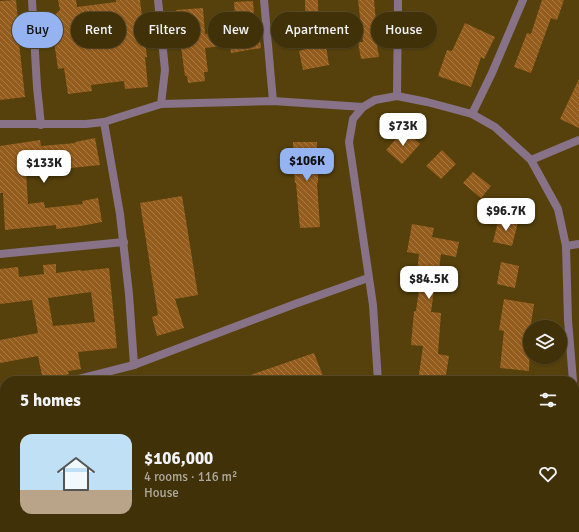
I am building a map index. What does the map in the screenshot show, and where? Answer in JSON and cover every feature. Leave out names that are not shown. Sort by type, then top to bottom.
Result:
[{"type":"street","points":[[32,0],[41,125]]},
{"type":"street","points":[[158,0],[165,70],[161,104]]},
{"type":"street","points":[[264,0],[273,101]]},
{"type":"street","points":[[397,96],[398,0]]},
{"type":"street","points":[[472,114],[492,73],[523,0]]},
{"type":"street","points":[[378,376],[373,305],[349,142],[353,120],[363,106],[375,100],[397,96],[472,114],[495,127],[531,160],[558,208],[566,246],[568,320],[573,376]]},
{"type":"street","points":[[0,124],[70,125],[104,122],[161,104],[273,101],[363,106]]},
{"type":"street","points":[[104,122],[124,242],[134,365]]},
{"type":"street","points":[[531,160],[579,140]]},
{"type":"street","points":[[0,254],[124,242]]},
{"type":"street","points":[[566,246],[579,244]]},
{"type":"street","points":[[91,376],[134,365],[368,278]]},
{"type":"building","points":[[16,0],[17,12],[12,12],[12,48],[20,48],[25,97],[0,100],[0,1]]},
{"type":"building","points":[[58,0],[76,0],[77,7],[116,2],[116,0],[140,0],[141,12],[134,12],[134,48],[146,48],[147,57],[145,57],[148,87],[125,89],[124,81],[91,85],[92,91],[68,94],[64,68],[58,69],[55,48],[63,48],[63,12],[58,12],[60,10]]},
{"type":"building","points":[[305,0],[318,0],[318,12],[305,12]]},
{"type":"building","points":[[358,0],[374,0],[375,12],[371,12],[371,48],[377,48],[379,57],[361,59],[359,48],[363,48],[363,12],[359,12]]},
{"type":"building","points":[[542,0],[564,0],[557,20],[551,18],[531,73],[514,67],[527,33],[531,34]]},
{"type":"building","points":[[253,1],[254,12],[235,12],[234,2]]},
{"type":"building","points":[[203,8],[205,34],[208,34],[208,48],[205,48],[208,72],[204,72],[205,81],[188,83],[187,76],[185,76],[181,48],[200,48],[200,12],[176,12],[176,10]]},
{"type":"building","points":[[465,23],[495,37],[484,59],[481,57],[471,87],[438,76],[447,50],[452,51]]},
{"type":"building","points":[[230,48],[261,48],[231,53]]},
{"type":"building","points":[[326,48],[329,65],[303,70],[299,51],[306,49]]},
{"type":"building","points":[[579,79],[579,128],[560,119]]},
{"type":"building","points":[[404,130],[420,144],[402,164],[386,150]]},
{"type":"building","points":[[95,138],[100,165],[61,169],[60,167],[26,172],[28,204],[44,202],[45,208],[83,204],[82,201],[98,198],[102,222],[56,229],[56,225],[5,230],[3,193],[0,193],[0,146],[40,140],[41,146],[76,143],[75,142]]},
{"type":"building","points":[[293,142],[317,142],[317,149],[320,149],[321,169],[318,169],[317,183],[320,227],[300,228],[294,170],[291,170]]},
{"type":"building","points":[[442,150],[456,164],[441,179],[426,166]]},
{"type":"building","points":[[473,172],[491,186],[481,198],[463,183]]},
{"type":"building","points":[[182,196],[198,295],[175,299],[184,328],[157,336],[152,317],[158,315],[140,203]]},
{"type":"building","points":[[499,218],[518,222],[512,246],[493,242]]},
{"type":"building","points":[[412,224],[434,228],[432,237],[459,242],[456,257],[441,254],[431,312],[441,313],[438,354],[449,356],[446,376],[419,376],[423,346],[411,345],[414,311],[416,311],[420,283],[416,283],[419,254],[407,252]]},
{"type":"building","points":[[501,262],[519,266],[515,288],[497,284]]},
{"type":"building","points":[[56,264],[56,273],[109,268],[117,348],[78,352],[81,369],[68,371],[69,374],[62,376],[42,376],[38,356],[0,363],[0,340],[38,333],[32,300],[0,304],[0,269],[18,267],[19,277],[44,274],[43,265]],"holes":[[[91,292],[95,322],[53,326],[48,298]]]},
{"type":"building","points":[[504,299],[534,304],[532,320],[523,320],[523,364],[529,364],[529,371],[500,368],[504,331],[499,330]]},
{"type":"building","points":[[314,353],[323,376],[248,376]]}]
